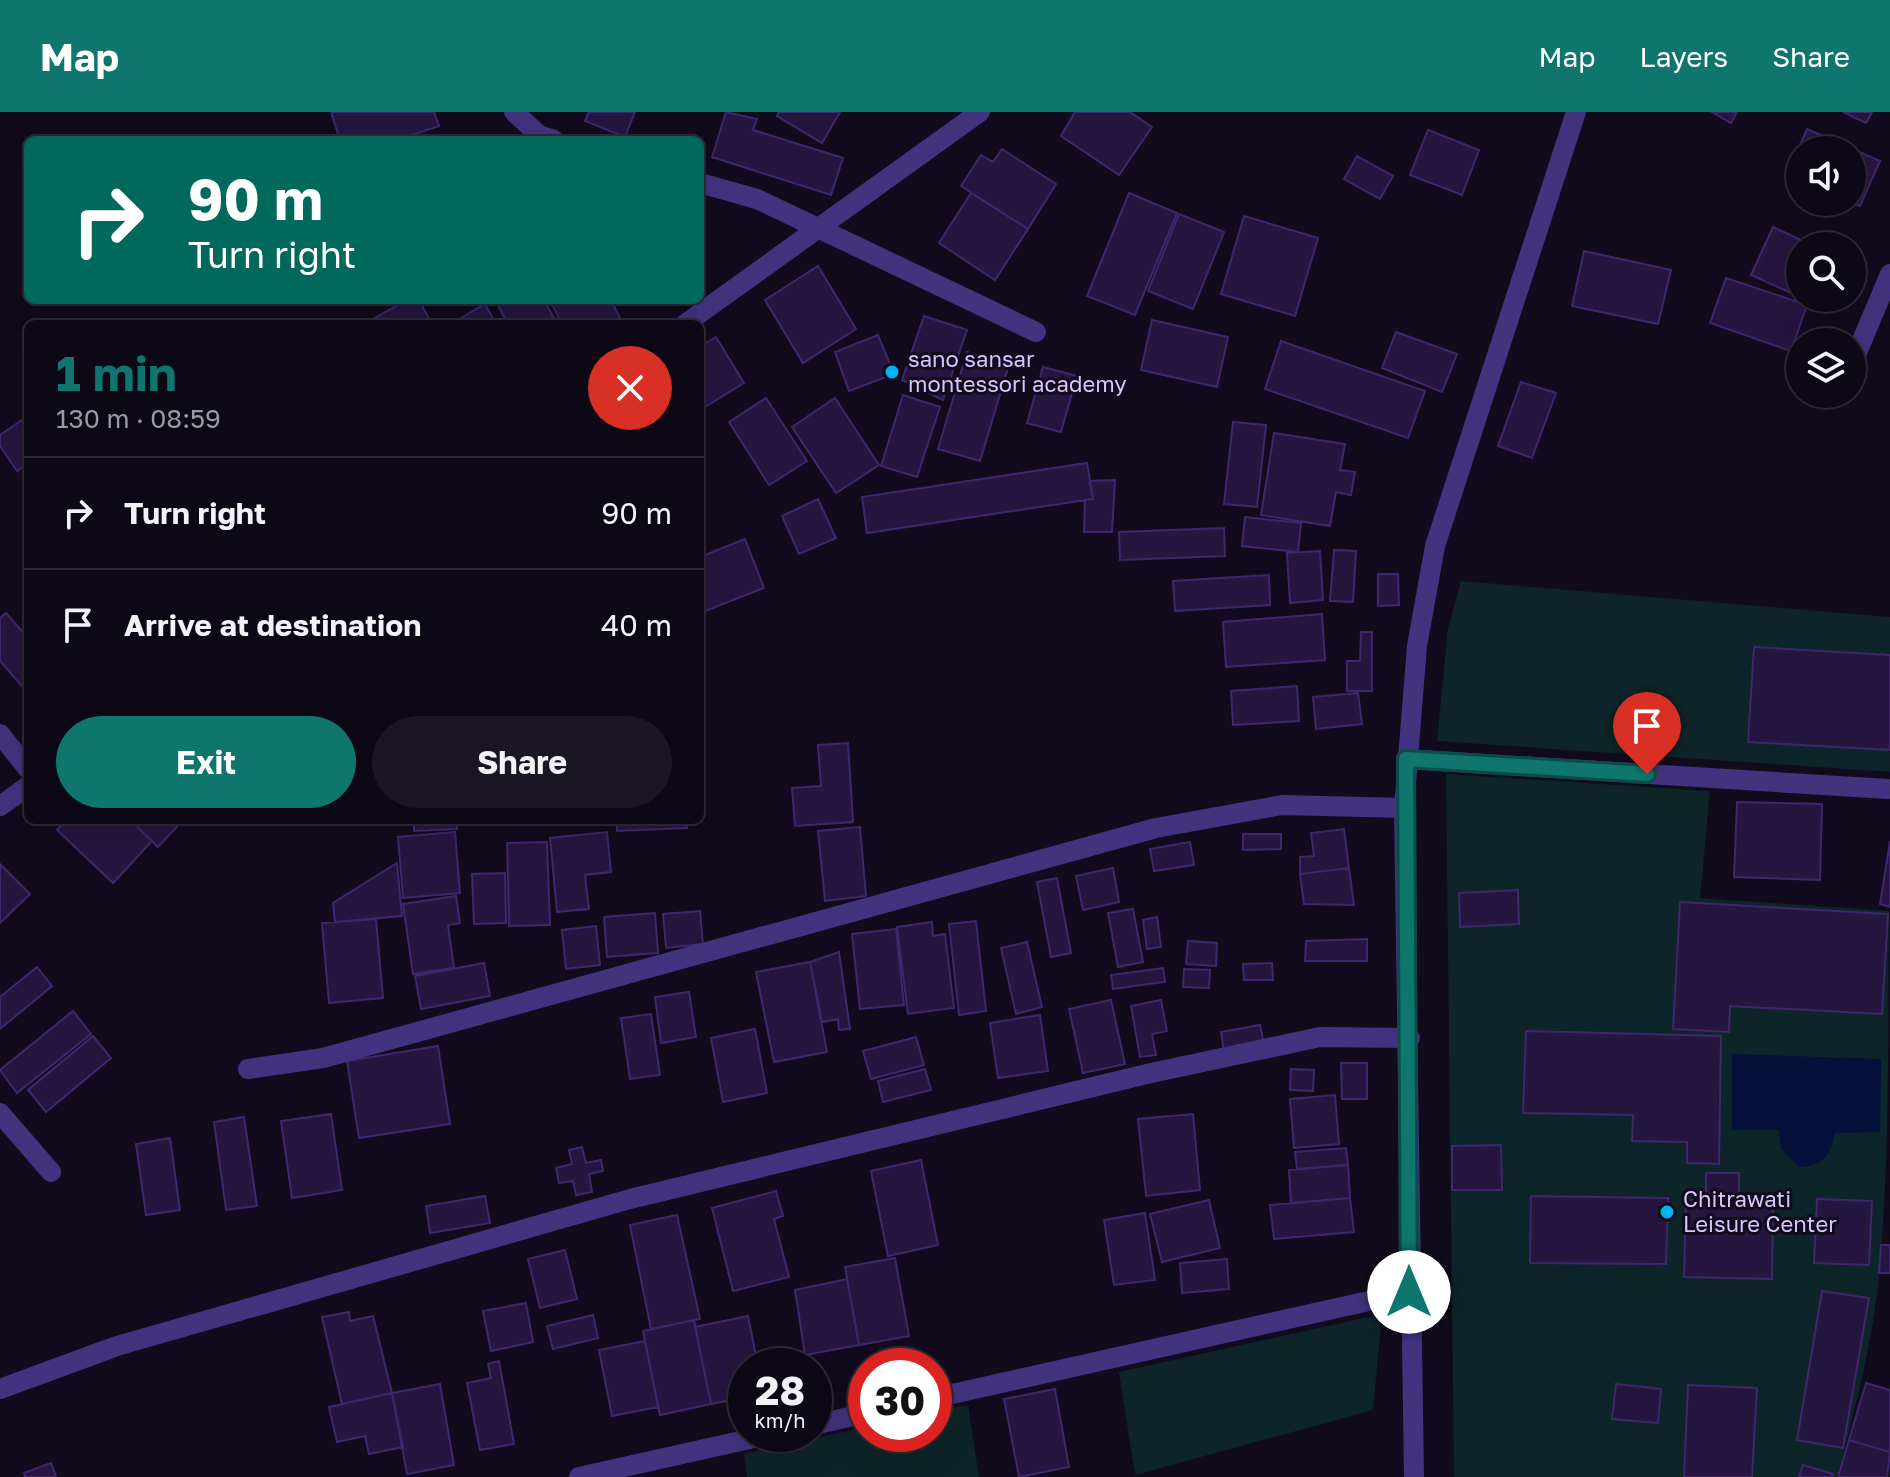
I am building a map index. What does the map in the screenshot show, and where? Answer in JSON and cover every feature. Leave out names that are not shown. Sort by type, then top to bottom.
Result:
[{"type":"street","points":[[514,112],[542,136]]},
{"type":"street","points":[[691,320],[980,112]]},
{"type":"street","points":[[1414,1477],[1409,1292],[1410,1038],[1404,808],[1417,646],[1435,546],[1576,112]]},
{"type":"street","points":[[704,184],[757,199],[1036,332]]},
{"type":"street","points":[[1866,331],[1890,274]]},
{"type":"street","points":[[0,734],[24,764]]},
{"type":"street","points":[[1406,759],[1888,789]]},
{"type":"street","points":[[0,806],[24,789]]},
{"type":"street","points":[[248,1069],[323,1058],[1156,828],[1282,805],[1404,808]]},
{"type":"street","points":[[0,1389],[117,1346],[646,1195],[1151,1073],[1320,1037],[1410,1038]]},
{"type":"street","points":[[0,1113],[51,1172]]},
{"type":"street","points":[[952,1394],[1409,1292]]},
{"type":"street","points":[[579,1477],[728,1444]]},
{"type":"green space","points":[[1461,581],[1890,617],[1890,772],[1437,741],[1448,628]]},
{"type":"green space","name":"Chitrawati Leisure Center","points":[[1446,774],[1710,791],[1700,898],[1889,911],[1886,1146],[1878,1287],[1866,1359],[1837,1477],[1454,1477]]},
{"type":"green space","points":[[1382,1314],[1373,1410],[1135,1475],[1119,1372]]},
{"type":"green space","points":[[968,1405],[979,1477],[747,1477],[744,1454],[832,1452],[832,1435],[848,1431],[848,1452],[952,1452],[952,1408]]},
{"type":"shaded area","points":[[1732,1054],[1881,1059],[1880,1132],[1835,1133],[1828,1154],[1820,1162],[1799,1167],[1781,1149],[1779,1130],[1732,1130]]},
{"type":"building","points":[[331,112],[434,112],[439,126],[409,136],[339,136]]},
{"type":"building","points":[[589,112],[635,112],[625,136],[585,121]]},
{"type":"building","points":[[726,112],[757,119],[753,130],[843,158],[831,195],[712,157]]},
{"type":"building","points":[[779,112],[840,112],[822,143],[777,116]]},
{"type":"building","points":[[1075,112],[1130,112],[1152,127],[1119,175],[1061,136]]},
{"type":"building","points":[[1712,112],[1737,112],[1731,123]]},
{"type":"building","points":[[1843,112],[1872,112],[1866,123]]},
{"type":"building","points":[[1807,129],[1823,136],[1804,136]]},
{"type":"building","points":[[1428,130],[1479,150],[1462,195],[1410,175]]},
{"type":"building","points":[[1002,149],[1056,184],[1028,229],[961,186],[981,155],[993,162]]},
{"type":"building","points":[[1866,155],[1880,161],[1866,192]]},
{"type":"building","points":[[1357,156],[1393,176],[1380,199],[1344,179]]},
{"type":"building","points":[[971,193],[1028,229],[995,280],[939,243]]},
{"type":"building","points":[[1129,193],[1177,213],[1135,315],[1087,296]]},
{"type":"building","points":[[1179,214],[1224,232],[1193,309],[1148,291]]},
{"type":"building","points":[[1244,216],[1318,238],[1295,316],[1221,294]]},
{"type":"building","points":[[1773,227],[1786,233],[1786,291],[1751,275]]},
{"type":"building","points":[[1584,251],[1671,270],[1658,324],[1572,306]]},
{"type":"building","points":[[818,266],[856,329],[803,363],[765,300]]},
{"type":"building","points":[[1726,278],[1786,298],[1786,312],[1805,312],[1799,328],[1786,328],[1786,349],[1710,323]]},
{"type":"building","points":[[400,304],[421,304],[430,320],[371,320]]},
{"type":"building","points":[[485,304],[494,320],[458,320]]},
{"type":"building","points":[[497,304],[546,304],[555,320],[506,320]]},
{"type":"building","points":[[552,304],[613,304],[620,318],[616,320],[560,320]]},
{"type":"building","points":[[924,316],[967,330],[943,400],[902,380]]},
{"type":"building","points":[[1152,320],[1228,337],[1217,387],[1141,370]]},
{"type":"building","points":[[1396,332],[1457,354],[1442,392],[1382,368]]},
{"type":"building","points":[[878,335],[894,374],[849,391],[835,352]]},
{"type":"building","points":[[716,337],[744,383],[704,408],[704,344]]},
{"type":"building","points":[[1281,341],[1425,391],[1408,438],[1265,389]]},
{"type":"building","points":[[967,352],[1009,365],[980,461],[938,449]]},
{"type":"building","points":[[1043,367],[1077,376],[1061,432],[1027,423]]},
{"type":"building","points":[[1521,382],[1556,393],[1532,458],[1498,446]]},
{"type":"building","points":[[903,395],[940,407],[917,477],[881,466]]},
{"type":"building","points":[[766,398],[807,461],[769,485],[729,422]]},
{"type":"building","points":[[835,398],[879,465],[836,493],[792,427]]},
{"type":"building","points":[[24,419],[24,466],[17,471],[0,446],[0,435]]},
{"type":"building","points":[[1233,422],[1266,425],[1257,507],[1224,504]]},
{"type":"building","points":[[1274,433],[1345,444],[1340,470],[1355,472],[1351,495],[1336,492],[1330,526],[1261,515]]},
{"type":"building","points":[[1087,463],[1093,499],[867,533],[862,497]]},
{"type":"building","points":[[1115,480],[1112,532],[1084,532],[1085,500],[1093,499],[1090,481]]},
{"type":"building","points":[[818,499],[836,538],[799,554],[782,516]]},
{"type":"building","points":[[1245,517],[1301,523],[1298,552],[1242,546]]},
{"type":"building","points":[[1224,528],[1225,556],[1120,560],[1119,532]]},
{"type":"building","points":[[745,539],[764,588],[704,611],[704,555]]},
{"type":"building","points":[[1334,550],[1356,551],[1353,602],[1330,601]]},
{"type":"building","points":[[1320,551],[1323,600],[1290,603],[1287,553]]},
{"type":"building","points":[[1378,574],[1398,574],[1399,605],[1378,606]]},
{"type":"building","points":[[1269,575],[1270,605],[1175,611],[1173,581]]},
{"type":"building","points":[[6,613],[24,633],[24,688],[0,661],[0,618]]},
{"type":"building","points":[[1322,614],[1325,660],[1226,667],[1223,622]]},
{"type":"building","points":[[1361,632],[1372,632],[1372,691],[1347,691],[1347,661],[1360,661]]},
{"type":"building","points":[[1754,647],[1890,655],[1890,750],[1748,742]]},
{"type":"building","points":[[1297,686],[1299,721],[1233,725],[1231,691]]},
{"type":"building","points":[[1358,693],[1362,724],[1316,729],[1313,697]]},
{"type":"building","points":[[848,743],[853,822],[795,826],[792,788],[821,786],[818,745]]},
{"type":"building","points":[[1737,802],[1822,804],[1820,880],[1734,877]]},
{"type":"building","points":[[62,824],[134,824],[152,841],[113,883],[57,830]]},
{"type":"building","points":[[134,824],[179,824],[158,847]]},
{"type":"building","points":[[414,824],[457,824],[457,829],[414,831]]},
{"type":"building","points":[[617,824],[686,824],[687,828],[617,831]]},
{"type":"building","points":[[860,827],[866,896],[825,901],[818,831]]},
{"type":"building","points":[[1344,829],[1349,868],[1300,874],[1300,857],[1314,856],[1311,833]]},
{"type":"building","points":[[455,832],[460,893],[403,898],[398,837]]},
{"type":"building","points":[[607,832],[611,872],[585,875],[589,909],[557,912],[550,838]]},
{"type":"building","points":[[1243,834],[1281,834],[1281,849],[1243,850]]},
{"type":"building","points":[[1890,841],[1890,907],[1880,904]]},
{"type":"building","points":[[547,842],[550,925],[509,926],[507,843]]},
{"type":"building","points":[[1190,842],[1194,865],[1154,871],[1150,849]]},
{"type":"building","points":[[397,863],[402,916],[335,922],[333,903]]},
{"type":"building","points":[[0,864],[30,894],[0,923]]},
{"type":"building","points":[[1113,868],[1119,902],[1083,910],[1076,876]]},
{"type":"building","points":[[1349,868],[1354,905],[1304,904],[1300,874]]},
{"type":"building","points":[[505,873],[506,923],[474,924],[472,874]]},
{"type":"building","points":[[1057,878],[1071,953],[1051,957],[1037,882]]},
{"type":"building","points":[[1518,890],[1519,924],[1460,927],[1459,893]]},
{"type":"building","points":[[456,896],[460,923],[448,925],[454,968],[413,974],[403,904]]},
{"type":"building","points":[[1680,902],[1888,914],[1882,1014],[1730,1006],[1729,1032],[1673,1029]]},
{"type":"building","points":[[1133,909],[1143,962],[1118,967],[1108,913]]},
{"type":"building","points":[[700,911],[703,944],[666,948],[663,914]]},
{"type":"building","points":[[655,913],[658,953],[607,957],[604,917]]},
{"type":"building","points":[[1157,917],[1161,947],[1147,949],[1143,920]]},
{"type":"building","points":[[376,919],[383,998],[329,1003],[322,923]]},
{"type":"building","points":[[976,921],[986,1011],[959,1015],[949,924]]},
{"type":"building","points":[[932,922],[933,936],[945,934],[954,1008],[908,1014],[897,927]]},
{"type":"building","points":[[596,926],[600,965],[566,969],[562,930]]},
{"type":"building","points":[[896,929],[904,1005],[860,1009],[852,934]]},
{"type":"building","points":[[1367,939],[1367,961],[1305,961],[1306,941]]},
{"type":"building","points":[[1188,941],[1217,943],[1216,966],[1186,964]]},
{"type":"building","points":[[1027,942],[1042,1007],[1016,1014],[1001,948]]},
{"type":"building","points":[[839,952],[850,1029],[839,1030],[838,1019],[822,1022],[810,962]]},
{"type":"building","points":[[810,962],[827,1052],[774,1062],[756,972]]},
{"type":"building","points":[[484,963],[490,996],[421,1009],[415,976]]},
{"type":"building","points":[[1272,963],[1273,980],[1244,980],[1243,964]]},
{"type":"building","points":[[37,967],[52,986],[0,1029],[0,997]]},
{"type":"building","points":[[1163,968],[1165,982],[1113,989],[1111,975]]},
{"type":"building","points":[[1184,969],[1210,970],[1209,988],[1183,987]]},
{"type":"building","points":[[689,992],[696,1037],[661,1043],[655,997]]},
{"type":"building","points":[[1111,1000],[1125,1064],[1083,1073],[1069,1009]]},
{"type":"building","points":[[1161,1000],[1167,1031],[1152,1034],[1156,1055],[1140,1057],[1131,1006]]},
{"type":"building","points":[[73,1011],[91,1034],[17,1093],[0,1070]]},
{"type":"building","points":[[651,1014],[660,1075],[630,1079],[621,1018]]},
{"type":"building","points":[[1040,1015],[1048,1071],[998,1078],[990,1023]]},
{"type":"building","points":[[1260,1025],[1264,1044],[1224,1051],[1221,1032]]},
{"type":"building","points":[[755,1029],[767,1093],[723,1102],[711,1038]]},
{"type":"building","points":[[1526,1031],[1721,1036],[1719,1164],[1687,1163],[1687,1142],[1632,1141],[1633,1115],[1523,1113]]},
{"type":"building","points":[[93,1036],[111,1058],[46,1112],[28,1090]]},
{"type":"building","points":[[916,1037],[924,1065],[871,1079],[863,1051]]},
{"type":"building","points":[[438,1046],[450,1124],[359,1138],[347,1061]]},
{"type":"building","points":[[1341,1063],[1367,1063],[1367,1099],[1342,1099]]},
{"type":"building","points":[[925,1069],[931,1090],[883,1102],[878,1081]]},
{"type":"building","points":[[1291,1069],[1314,1070],[1313,1091],[1290,1090]]},
{"type":"building","points":[[1335,1095],[1339,1144],[1294,1148],[1290,1099]]},
{"type":"building","points":[[331,1114],[342,1190],[292,1198],[281,1121]]},
{"type":"building","points":[[1193,1114],[1200,1190],[1146,1196],[1138,1119]]},
{"type":"building","points":[[244,1117],[257,1206],[226,1210],[214,1122]]},
{"type":"building","points":[[170,1138],[180,1210],[146,1215],[136,1144]]},
{"type":"building","points":[[1501,1145],[1502,1190],[1452,1190],[1452,1146]]},
{"type":"building","points":[[582,1147],[586,1163],[601,1160],[603,1171],[589,1174],[592,1192],[576,1195],[573,1181],[559,1183],[556,1168],[572,1164],[569,1150]]},
{"type":"building","points":[[1346,1148],[1348,1165],[1297,1169],[1295,1152]]},
{"type":"building","points":[[921,1160],[938,1245],[888,1256],[871,1171]]},
{"type":"building","points":[[1348,1165],[1350,1198],[1291,1203],[1289,1170]]},
{"type":"building","points":[[1706,1173],[1739,1173],[1739,1195],[1706,1194]]},
{"type":"building","points":[[776,1191],[783,1216],[774,1219],[789,1277],[733,1291],[712,1208]]},
{"type":"building","points":[[485,1196],[490,1223],[430,1233],[426,1206]]},
{"type":"building","points":[[1531,1196],[1668,1198],[1666,1264],[1530,1263]]},
{"type":"building","points":[[1350,1198],[1354,1232],[1274,1239],[1270,1205]]},
{"type":"building","points":[[1817,1199],[1872,1201],[1869,1265],[1814,1263]]},
{"type":"building","points":[[1209,1200],[1220,1248],[1162,1262],[1150,1214]]},
{"type":"building","points":[[1686,1200],[1773,1201],[1772,1279],[1684,1277]]},
{"type":"building","points":[[1145,1213],[1155,1280],[1114,1285],[1104,1220]]},
{"type":"building","points":[[677,1215],[700,1319],[651,1329],[630,1225]]},
{"type":"building","points":[[1881,1245],[1890,1245],[1890,1273],[1879,1273]]},
{"type":"building","points":[[565,1250],[577,1299],[540,1308],[528,1259]]},
{"type":"building","points":[[895,1258],[909,1336],[859,1345],[845,1267]]},
{"type":"building","points":[[1227,1259],[1229,1289],[1182,1293],[1180,1263]]},
{"type":"building","points":[[847,1279],[859,1345],[832,1350],[804,1348],[795,1290]]},
{"type":"building","points":[[1822,1291],[1869,1298],[1843,1448],[1797,1440]]},
{"type":"building","points":[[526,1303],[533,1342],[491,1351],[483,1311]]},
{"type":"building","points":[[349,1312],[350,1321],[373,1316],[392,1393],[342,1404],[322,1317]]},
{"type":"building","points":[[593,1315],[598,1338],[553,1349],[547,1326]]},
{"type":"building","points":[[748,1316],[754,1348],[728,1348],[728,1401],[711,1404],[695,1327]]},
{"type":"building","points":[[694,1320],[711,1404],[660,1415],[643,1331]]},
{"type":"building","points":[[645,1341],[658,1407],[612,1416],[599,1350]]},
{"type":"building","points":[[499,1361],[514,1444],[480,1450],[467,1383],[491,1378],[488,1364]]},
{"type":"building","points":[[1866,1383],[1890,1390],[1890,1452],[1849,1440]]},
{"type":"building","points":[[440,1384],[454,1465],[407,1474],[392,1393]]},
{"type":"building","points":[[1616,1384],[1661,1389],[1658,1423],[1612,1419]]},
{"type":"building","points":[[1688,1385],[1757,1388],[1752,1477],[1684,1477]]},
{"type":"building","points":[[1055,1389],[1069,1467],[1019,1477],[1004,1399]]},
{"type":"building","points":[[392,1393],[403,1447],[369,1454],[365,1436],[337,1442],[329,1407]]},
{"type":"building","points":[[1849,1440],[1890,1452],[1887,1477],[1838,1477]]},
{"type":"building","points":[[51,1463],[56,1477],[25,1477],[24,1473]]},
{"type":"building","points":[[1803,1465],[1833,1474],[1832,1477],[1799,1477]]},
{"type":"place","name":"sano sansar montessori academy","points":[[892,372]]},
{"type":"place","name":"Chitrawati Leisure Center","points":[[1667,1212]]},
{"type":"route","points":[[1409,1292],[1410,1038],[1404,808],[1406,759],[1647,774]]}]
